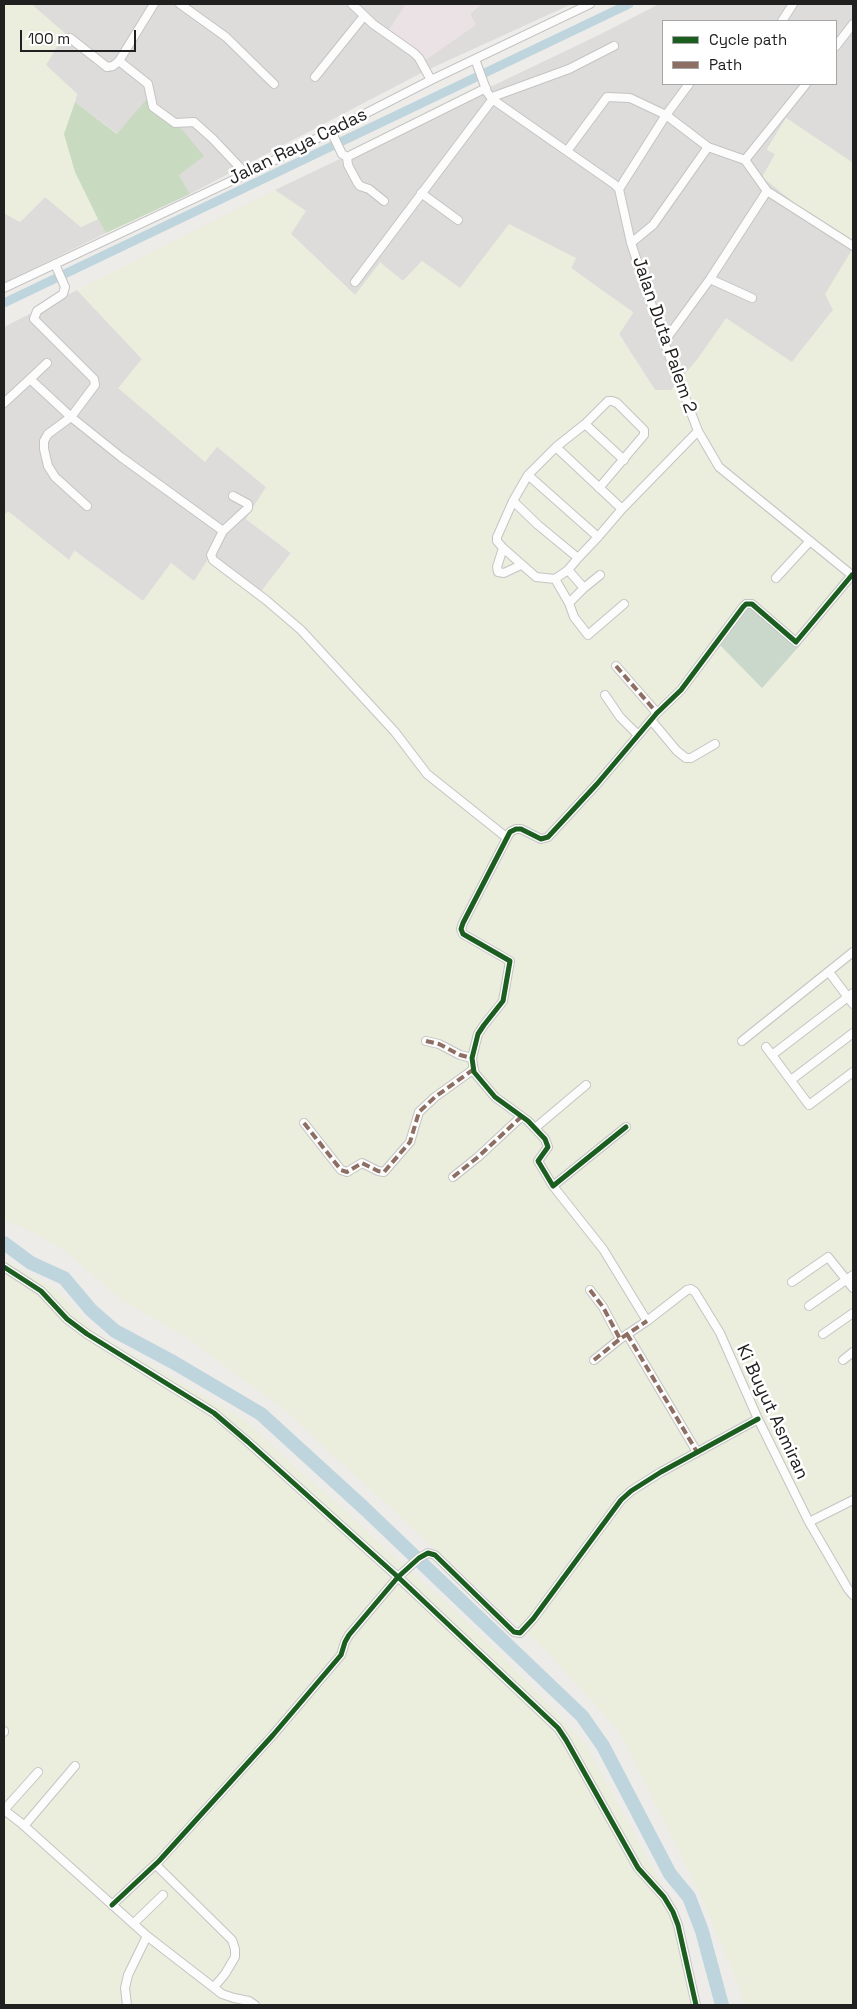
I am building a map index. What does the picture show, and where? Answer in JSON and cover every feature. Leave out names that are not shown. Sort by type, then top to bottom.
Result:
[{"type":"street","points":[[70,38],[107,67],[113,66],[154,4]]},
{"type":"street","points":[[180,4],[226,37],[274,84]]},
{"type":"street","points":[[352,4],[364,16],[414,53],[419,58],[431,80]]},
{"type":"street","name":"Jalan Raya Cadas","points":[[4,288],[56,266],[332,134],[431,80],[476,62],[590,4]]},
{"type":"street","points":[[783,20],[793,4]]},
{"type":"street","points":[[315,78],[364,16]]},
{"type":"street","points":[[837,45],[853,24]]},
{"type":"street","points":[[355,282],[420,193],[492,100],[502,92],[569,69],[614,46]]},
{"type":"street","points":[[118,61],[148,84],[153,107],[175,124],[194,122],[246,174]]},
{"type":"street","points":[[476,62],[492,100],[567,151],[618,189],[666,115],[688,85]]},
{"type":"street","points":[[745,160],[805,85]]},
{"type":"street","points":[[345,155],[486,88]]},
{"type":"street","points":[[567,151],[607,97],[630,98],[666,115],[708,147],[745,160],[767,191],[853,246]]},
{"type":"street","points":[[332,134],[345,155],[357,182],[384,201]]},
{"type":"street","points":[[632,243],[653,225],[708,147]]},
{"type":"street","name":"Jalan Duta Palem 2","points":[[618,189],[632,243],[664,342],[698,431],[718,467],[853,575]]},
{"type":"street","points":[[664,342],[710,279],[767,191]]},
{"type":"street","points":[[420,193],[458,220]]},
{"type":"street","points":[[56,266],[63,283],[63,294],[37,311],[34,319],[95,382],[94,389],[71,416],[48,434],[44,442],[45,456],[48,466],[55,477],[87,506]]},
{"type":"street","points":[[710,279],[752,298]]},
{"type":"street","points":[[4,404],[47,363]]},
{"type":"street","points":[[30,379],[71,416],[158,485],[223,531]]},
{"type":"street","points":[[599,488],[642,438],[644,432],[617,403],[608,401],[585,424],[556,446],[528,475],[513,501],[497,541],[532,576],[555,579],[568,570],[622,509],[698,431]]},
{"type":"street","points":[[585,424],[624,460]]},
{"type":"street","points":[[556,446],[622,509]]},
{"type":"street","points":[[528,475],[598,537]]},
{"type":"street","points":[[233,496],[248,504],[248,508],[223,531],[211,555],[213,560],[266,600],[301,630],[395,732],[427,774],[506,837]]},
{"type":"street","points":[[513,501],[538,525],[578,558]]},
{"type":"street","points":[[776,578],[810,541]]},
{"type":"street","points":[[503,548],[497,567],[498,572],[504,573],[521,566]]},
{"type":"street","points":[[568,570],[584,588]]},
{"type":"street","points":[[569,603],[600,575]]},
{"type":"street","points":[[647,1321],[603,1249],[553,1186],[538,1161],[546,1150],[548,1143],[535,1128],[495,1097],[476,1075],[472,1058],[480,1030],[503,1001],[510,961],[463,934],[462,929],[510,832],[516,829],[541,839],[548,837],[597,784],[657,713],[681,690],[746,604],[749,603],[756,607],[796,642],[853,575]]},
{"type":"street","points":[[555,579],[569,603],[574,617],[588,634],[624,604]]},
{"type":"street","points":[[616,666],[657,713]]},
{"type":"street","points":[[606,695],[620,717],[638,735]]},
{"type":"street","points":[[651,720],[677,751],[686,758],[691,758],[714,744]]},
{"type":"street","points":[[742,1041],[853,952]]},
{"type":"street","points":[[772,1055],[851,998],[829,972]]},
{"type":"street","points":[[791,1080],[853,1033]]},
{"type":"street","points":[[426,1041],[439,1044],[460,1055],[472,1058]]},
{"type":"street","points":[[766,1047],[809,1105],[853,1072]]},
{"type":"street","points":[[304,1123],[341,1170],[347,1172],[362,1163],[384,1172],[410,1142],[419,1112],[435,1097],[474,1068]]},
{"type":"street","points":[[535,1128],[586,1085]]},
{"type":"street","points":[[452,1177],[478,1157],[521,1117]]},
{"type":"street","points":[[553,1186],[626,1127]]},
{"type":"street","points":[[792,1282],[828,1257],[850,1277],[853,1288]]},
{"type":"street","points":[[4,1267],[40,1290],[68,1319],[87,1334],[214,1413],[401,1574],[558,1728],[638,1868],[664,1897],[673,1912],[678,1925],[696,2005]]},
{"type":"street","points":[[809,1306],[850,1277]]},
{"type":"street","name":"Ki Buyut Asmiran","points":[[594,1360],[623,1336],[647,1321],[687,1290],[691,1289],[695,1292],[720,1333],[758,1419],[809,1522],[848,1589],[853,1594]]},
{"type":"street","points":[[590,1290],[623,1336],[697,1452]]},
{"type":"street","points":[[823,1334],[853,1313]]},
{"type":"street","points":[[842,1360],[853,1352]]},
{"type":"street","points":[[112,1905],[156,1865],[309,1694],[341,1655],[349,1635],[401,1574],[419,1558],[428,1554],[435,1555],[514,1632],[520,1633],[533,1619],[621,1500],[631,1491],[661,1472],[758,1419]]},
{"type":"street","points":[[809,1522],[853,1500]]},
{"type":"street","points":[[24,1826],[75,1766]]},
{"type":"street","points":[[38,1772],[4,1812],[11,1814],[147,1936],[222,1994],[249,2001],[255,2005]]},
{"type":"street","points":[[156,1865],[232,1940],[235,1948],[235,1957],[225,1974],[214,1987]]},
{"type":"street","points":[[134,1923],[163,1895]]},
{"type":"street","points":[[127,2005],[125,1988],[128,1975],[147,1936]]},
{"type":"shaded area","points":[[31,4],[406,4],[476,25],[470,14],[481,4],[572,4],[425,71],[190,194],[179,175],[75,102],[77,94],[46,65],[64,33]]},
{"type":"shaded area","points":[[406,4],[481,4],[470,14],[476,25],[424,61],[388,31]]},
{"type":"shaded area","points":[[659,4],[853,4],[853,163],[786,118],[767,149],[775,154],[853,248],[833,310],[792,362],[696,361],[672,390],[655,390],[619,334],[633,312],[571,268],[576,258],[460,288],[422,261],[403,281],[355,295],[291,234],[275,190],[601,34]]},
{"type":"shaded area","points":[[45,197],[81,227],[98,219],[106,233],[4,283],[4,213],[20,222]]},
{"type":"shaded area","points":[[77,290],[142,359],[119,388],[205,461],[217,446],[266,487],[246,519],[291,553],[259,594],[194,582],[171,563],[143,601],[75,551],[69,560],[8,512],[4,516],[4,327]]},
{"type":"green space","points":[[4,4],[31,4],[65,33],[46,65],[77,94],[64,134],[75,172],[98,219],[81,227],[45,197],[20,222],[4,213]]},
{"type":"green space","points":[[146,100],[175,121],[204,156],[179,175],[190,194],[106,233],[75,172],[64,134],[75,102],[117,134]]},
{"type":"green space","points":[[786,118],[853,163],[853,242],[808,214],[762,177],[775,154],[767,150]]},
{"type":"green space","points":[[275,190],[306,211],[291,234],[355,295],[380,262],[403,281],[422,261],[460,288],[509,224],[576,258],[571,268],[633,313],[619,334],[655,390],[671,390],[696,361],[726,318],[792,362],[833,310],[825,294],[853,248],[853,2005],[745,2005],[734,1974],[698,1890],[618,1730],[548,1653],[282,1408],[186,1337],[123,1301],[66,1252],[35,1233],[4,1219],[4,516],[8,511],[69,560],[74,551],[143,601],[171,563],[194,581],[208,559],[259,594],[291,553],[246,519],[266,487],[217,447],[205,462],[118,388],[142,359],[77,290]]},
{"type":"green space","points":[[754,602],[801,644],[762,688],[717,642]]},
{"type":"green space","points":[[4,1259],[58,1291],[95,1332],[242,1418],[491,1644],[586,1745],[673,1906],[697,2005],[4,2005]]},
{"type":"waterway","points":[[4,303],[629,4]]},
{"type":"waterway","points":[[4,1243],[31,1263],[64,1278],[91,1310],[115,1331],[173,1362],[261,1414],[364,1508],[582,1716],[603,1746],[670,1874],[689,1897],[702,1931],[722,2005]]},
{"type":"marked path","points":[[616,666],[657,713]]},
{"type":"marked path","points":[[426,1041],[439,1044],[460,1055],[472,1058]]},
{"type":"marked path","points":[[304,1123],[341,1170],[347,1172],[362,1163],[384,1172],[410,1142],[419,1112],[435,1097],[474,1069]]},
{"type":"marked path","points":[[453,1177],[478,1157],[521,1117]]},
{"type":"marked path","points":[[590,1290],[603,1307],[620,1339],[647,1321]]},
{"type":"marked path","points":[[627,1334],[697,1452]]},
{"type":"marked path","points":[[594,1360],[620,1339]]},
{"type":"cycle path","points":[[626,1127],[553,1186],[538,1161],[548,1147],[545,1139],[528,1121],[495,1097],[474,1072],[472,1058],[478,1034],[503,1001],[510,961],[463,934],[461,929],[463,923],[510,832],[521,829],[541,839],[548,837],[597,784],[657,713],[681,690],[746,604],[752,604],[796,642],[852,575]]},
{"type":"cycle path","points":[[4,1267],[41,1291],[67,1319],[87,1334],[214,1413],[398,1577],[558,1728],[638,1868],[664,1897],[673,1912],[678,1925],[696,2005]]},
{"type":"cycle path","points":[[112,1905],[159,1861],[273,1735],[341,1655],[349,1635],[398,1577],[419,1558],[428,1553],[435,1555],[514,1632],[520,1633],[533,1619],[621,1500],[631,1491],[661,1472],[758,1419]]}]
